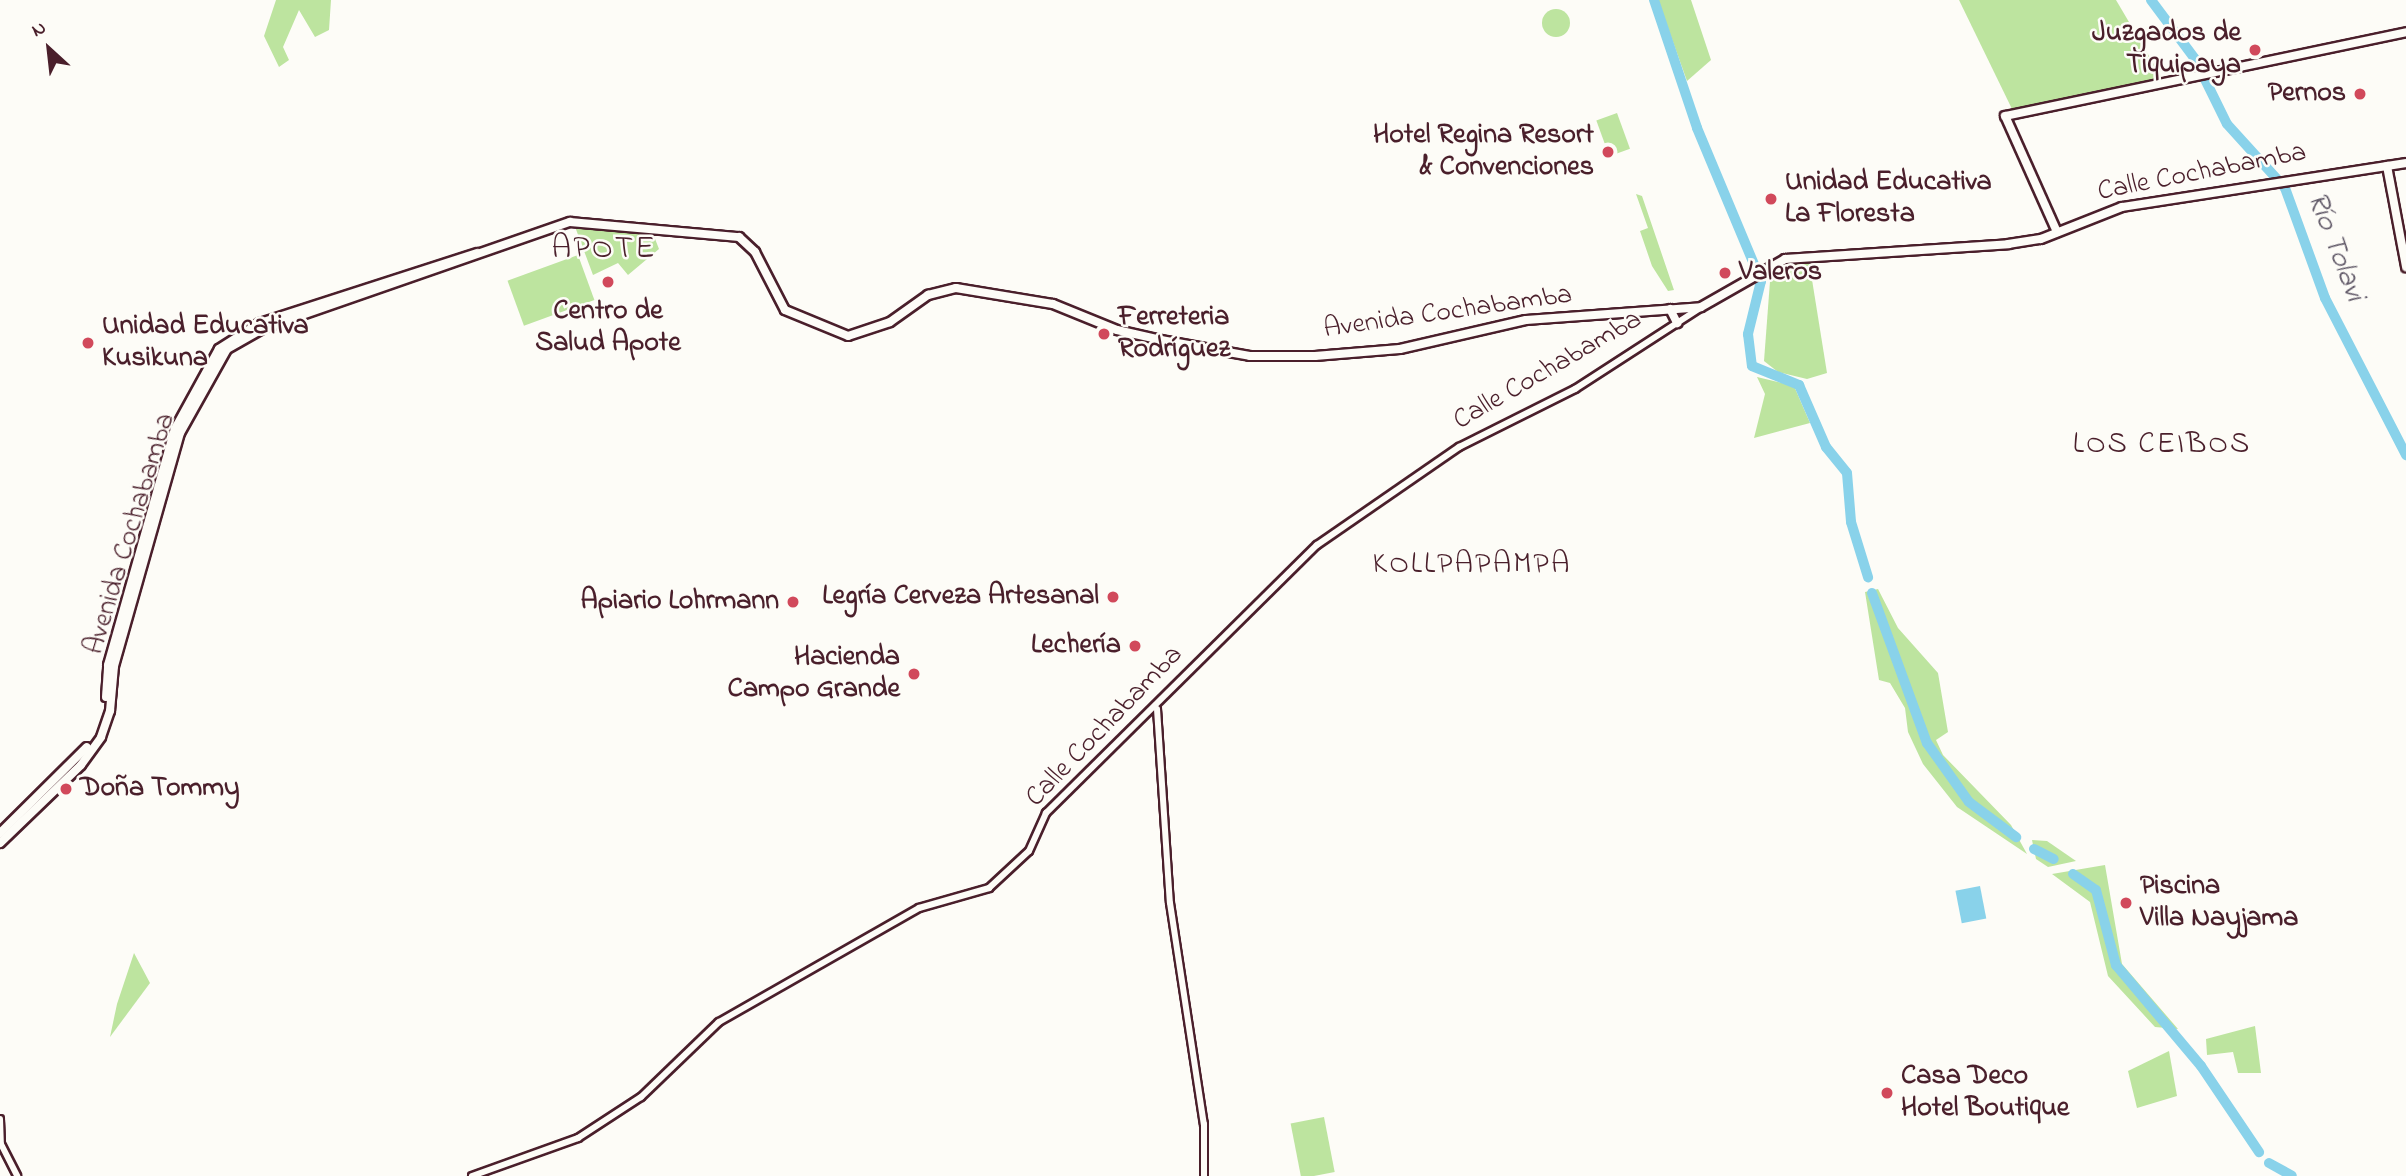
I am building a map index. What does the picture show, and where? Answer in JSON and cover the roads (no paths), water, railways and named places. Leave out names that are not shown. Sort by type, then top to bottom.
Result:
[{"type":"main road","points":[[2057,232],[2005,116],[2406,32]]},
{"type":"main road","name":"Calle Cochabamba","points":[[1701,307],[1759,269],[1819,253],[2008,244],[2057,232],[2122,207],[2280,180],[2406,163]]},
{"type":"main road","points":[[2387,166],[2405,267]]},
{"type":"main road","name":"Avenida Cochabamba","points":[[0,833],[76,762],[96,734],[106,710],[108,665],[175,429],[212,357],[260,323],[576,222],[732,235],[755,252],[785,310],[848,336],[890,322],[928,295],[956,288],[1053,304],[1117,330],[1251,356],[1400,349],[1526,320],[1701,307]]},
{"type":"main road","name":"Avenida Cochabamba","points":[[0,843],[81,765],[101,737],[110,711],[114,666],[180,433],[219,359],[252,333],[423,271]]},
{"type":"main road","points":[[1670,309],[1677,323]]},
{"type":"street","name":"Calle Cochabamba","points":[[472,1176],[578,1138],[641,1097],[719,1022],[919,908],[989,888],[1023,859],[1046,813],[1157,709],[1317,545],[1459,447],[1575,389],[1701,307]]},
{"type":"street","points":[[1157,709],[1170,903],[1204,1124],[1204,1176]]},
{"type":"street","points":[[0,1118],[1,1144],[17,1176]]},
{"type":"water","points":[[1980,886],[1986,918],[1962,923],[1955,891]]},
{"type":"waterway","points":[[1654,0],[1697,128],[1761,281],[1748,334],[1752,366],[1799,385],[1826,447],[1847,473],[1851,522],[1868,577]]},
{"type":"waterway","name":"Río Tolavi","points":[[2151,0],[2195,59],[2227,124],[2285,188],[2325,298],[2406,455]]},
{"type":"waterway","points":[[1872,593],[1927,743],[1969,802],[2016,837]]},
{"type":"waterway","points":[[2034,849],[2054,859]]},
{"type":"waterway","points":[[2073,874],[2096,890],[2116,965],[2201,1066],[2259,1152]]},
{"type":"waterway","points":[[2269,1163],[2292,1176]]},
{"type":"place","name":"Juzgados de Tiquipaya","points":[[2255,50]]},
{"type":"place","name":"Pernos","points":[[2360,94]]},
{"type":"place","name":"Hotel Regina Resort & Convenciones","points":[[1608,152]]},
{"type":"place","name":"Unidad Educativa La Floresta","points":[[1771,199]]},
{"type":"place","name":"Valeros","points":[[1725,273]]},
{"type":"place","name":"Centro de Salud Apote","points":[[608,282]]},
{"type":"place","name":"Ferreteria Rodríguez","points":[[1104,334]]},
{"type":"place","name":"Unidad Educativa Kusikuna","points":[[88,343]]},
{"type":"place","name":"Legría Cerveza Artesanal","points":[[1113,597]]},
{"type":"place","name":"Apiario Lohrmann","points":[[793,602]]},
{"type":"place","name":"Lechería","points":[[1135,646]]},
{"type":"place","name":"Hacienda Campo Grande","points":[[914,674]]},
{"type":"place","name":"Doña Tommy","points":[[66,789]]},
{"type":"place","name":"Piscina Villa Nayjama","points":[[2126,903]]},
{"type":"place","name":"Casa Deco Hotel Boutique","points":[[1887,1093]]},
{"type":"district","name":"APOTE","points":[[604,250]]},
{"type":"district","name":"LOS CEIBOS","points":[[2162,445]]},
{"type":"district","name":"KOLLPAPAMPA","points":[[1472,565]]}]
